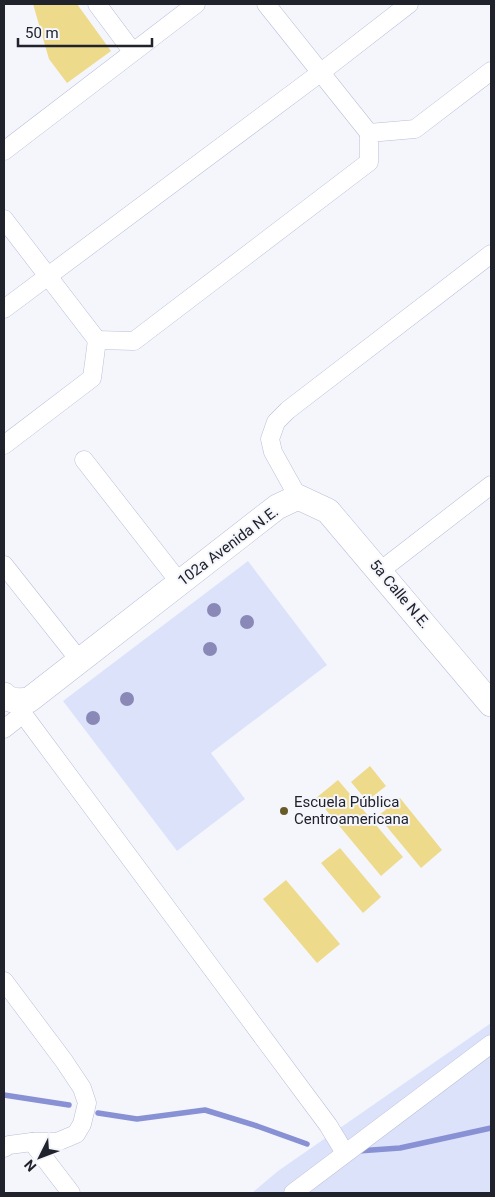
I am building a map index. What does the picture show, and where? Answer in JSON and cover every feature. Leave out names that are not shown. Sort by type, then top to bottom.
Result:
[{"type":"street","points":[[98,4],[132,52]]},
{"type":"street","points":[[4,151],[196,4]]},
{"type":"street","points":[[97,340],[134,341],[369,162],[369,133],[266,4]]},
{"type":"street","points":[[4,308],[320,73],[409,4]]},
{"type":"street","points":[[369,133],[416,129],[491,71]]},
{"type":"street","points":[[4,219],[97,340],[92,378],[4,445]]},
{"type":"street","points":[[298,497],[273,452],[270,438],[276,422],[288,410],[491,254]]},
{"type":"street","points":[[84,460],[180,583]]},
{"type":"street","points":[[380,571],[491,486]]},
{"type":"street","name":"5a Calle N.E.","points":[[298,497],[328,511],[491,704]]},
{"type":"street","name":"102a Avenida N.E.","points":[[15,704],[29,700],[277,507],[298,497]]},
{"type":"street","points":[[4,565],[80,661]]},
{"type":"street","points":[[4,729],[15,704],[328,1125],[344,1153]]},
{"type":"street","points":[[4,981],[64,1060],[82,1088],[87,1103],[82,1124],[76,1134],[57,1142],[32,1142],[9,1145],[4,1148]]},
{"type":"street","points":[[293,1193],[491,1044]]},
{"type":"street","points":[[32,1142],[71,1193]]},
{"type":"shaded area","points":[[248,561],[327,665],[211,753],[245,799],[177,851],[63,701]]},
{"type":"shaded area","points":[[491,1023],[491,1193],[252,1193],[278,1171]]},
{"type":"building","points":[[33,4],[77,4],[111,51],[67,83],[49,59]]},
{"type":"building","points":[[370,766],[386,786],[367,801],[351,782]]},
{"type":"building","points":[[338,780],[403,857],[381,876],[316,798]]},
{"type":"building","points":[[400,798],[442,850],[421,868],[378,816]]},
{"type":"building","points":[[340,848],[381,897],[363,913],[321,863]]},
{"type":"building","points":[[286,880],[340,944],[317,963],[263,899]]},
{"type":"waterway","points":[[4,1095],[69,1105]]},
{"type":"waterway","points":[[98,1113],[137,1119],[205,1110],[307,1144]]},
{"type":"waterway","points":[[358,1151],[400,1148],[491,1128]]},
{"type":"place","name":"Escuela Pública Centroamericana","points":[[284,811]]}]
